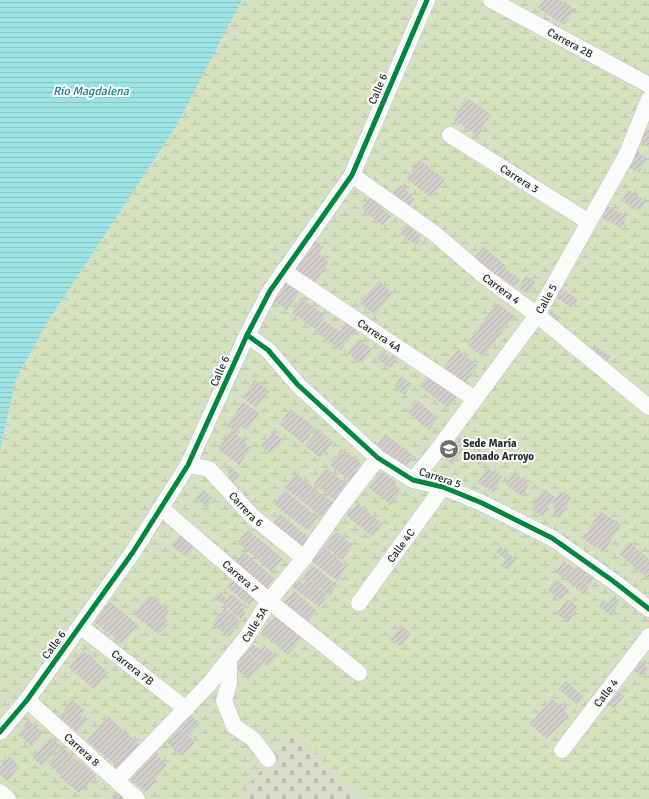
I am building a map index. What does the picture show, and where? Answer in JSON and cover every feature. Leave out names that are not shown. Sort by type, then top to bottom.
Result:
[{"type":"street","name":"Calle 6","points":[[0,732],[27,700],[133,552],[188,465],[247,335],[270,291],[352,175],[427,0]]},
{"type":"street","name":"Carrera 2B","points":[[491,0],[649,85]]},
{"type":"street","name":"Calle 5","points":[[413,480],[436,452],[537,315],[626,156],[649,99]]},
{"type":"street","name":"Carrera 3","points":[[450,135],[589,222]]},
{"type":"street","name":"Carrera 4","points":[[352,175],[434,233],[484,276],[537,315],[649,407]]},
{"type":"street","name":"Carrera 4A","points":[[284,271],[475,399]]},
{"type":"street","name":"Carrera 5","points":[[247,335],[268,350],[298,385],[378,458],[413,480],[443,488],[482,503],[552,538],[613,581],[649,609]]},
{"type":"street","name":"Calle 5A","points":[[117,780],[210,684],[246,638],[269,601],[304,558],[340,507],[378,458]]},
{"type":"street","name":"Carrera 6","points":[[188,465],[209,469],[253,517],[304,558]]},
{"type":"street","name":"Calle 4C","points":[[359,603],[443,488]]},
{"type":"street","name":"Carrera 7","points":[[161,508],[269,601],[359,673]]},
{"type":"street","name":"Carrera 7B","points":[[80,626],[186,709]]},
{"type":"street","name":"Calle 4","points":[[562,750],[649,636]]},
{"type":"street","points":[[229,660],[229,683],[224,701],[234,726],[253,739],[268,759]]},
{"type":"street","name":"Carrera 8","points":[[27,700],[137,799]]},
{"type":"street","points":[[0,792],[8,799]]},
{"type":"green space","points":[[242,0],[649,0],[649,799],[0,799],[0,449],[16,379],[50,318],[175,128]]},
{"type":"green space","points":[[293,733],[363,799],[237,799]]},
{"type":"water","name":"Río Magdalena","points":[[0,0],[242,0],[175,128],[50,318],[16,379],[0,449]]},
{"type":"building","points":[[544,0],[560,0],[574,9],[564,25],[538,8]]},
{"type":"building","points":[[467,98],[491,115],[478,136],[453,119]]},
{"type":"building","points":[[641,127],[649,131],[649,147],[635,140]]},
{"type":"building","points":[[630,148],[647,158],[639,173],[622,163]]},
{"type":"building","points":[[420,160],[445,180],[431,198],[406,178]]},
{"type":"building","points":[[402,185],[415,200],[407,207],[393,192]]},
{"type":"building","points":[[628,190],[646,201],[640,211],[622,201]]},
{"type":"building","points":[[371,198],[391,216],[382,226],[362,208]]},
{"type":"building","points":[[604,204],[627,217],[621,228],[597,215]]},
{"type":"building","points":[[406,225],[422,236],[416,245],[400,234]]},
{"type":"building","points":[[314,239],[323,247],[319,254],[329,262],[311,289],[289,273]]},
{"type":"building","points":[[484,247],[506,266],[504,268],[520,280],[515,287],[499,276],[496,279],[471,261]]},
{"type":"building","points":[[526,276],[536,282],[528,294],[518,288]]},
{"type":"building","points":[[286,280],[301,290],[287,310],[272,300]]},
{"type":"building","points":[[379,281],[392,293],[375,315],[360,303]]},
{"type":"building","points":[[557,285],[578,300],[572,308],[551,294]]},
{"type":"building","points":[[301,298],[325,316],[316,330],[292,313]]},
{"type":"building","points":[[497,303],[514,316],[483,357],[467,344]]},
{"type":"building","points":[[544,304],[561,318],[553,329]]},
{"type":"building","points":[[324,320],[340,332],[347,322],[356,328],[341,350],[316,332]]},
{"type":"building","points":[[359,339],[372,349],[362,364],[348,353]]},
{"type":"building","points":[[595,346],[611,357],[604,365],[589,355]]},
{"type":"building","points":[[458,349],[478,366],[464,384],[444,367]]},
{"type":"building","points":[[382,350],[390,357],[394,353],[399,356],[390,368],[376,358]]},
{"type":"building","points":[[432,371],[459,394],[448,408],[420,386]]},
{"type":"building","points":[[401,376],[412,384],[404,395],[394,387]]},
{"type":"building","points":[[255,380],[269,391],[256,408],[242,397]]},
{"type":"building","points":[[417,400],[438,418],[429,430],[407,412]]},
{"type":"building","points":[[243,402],[259,413],[247,430],[241,426],[236,432],[227,426]]},
{"type":"building","points":[[291,409],[315,428],[303,443],[279,424]]},
{"type":"building","points":[[318,429],[333,442],[320,458],[305,446]]},
{"type":"building","points":[[231,430],[251,448],[239,465],[218,449]]},
{"type":"building","points":[[451,431],[467,442],[453,465],[438,453]]},
{"type":"building","points":[[273,432],[283,440],[271,454],[261,446]]},
{"type":"building","points":[[385,434],[414,456],[404,469],[375,447]]},
{"type":"building","points":[[476,447],[488,455],[481,466],[469,458]]},
{"type":"building","points":[[342,449],[364,466],[352,482],[330,465]]},
{"type":"building","points":[[230,466],[240,475],[230,486],[224,480],[230,474],[226,471]]},
{"type":"building","points":[[326,468],[348,485],[336,501],[314,484]]},
{"type":"building","points":[[486,468],[502,476],[494,492],[478,483]]},
{"type":"building","points":[[382,471],[396,482],[394,485],[401,491],[390,505],[368,487]]},
{"type":"building","points":[[514,472],[529,484],[522,496],[506,485]]},
{"type":"building","points":[[296,474],[333,503],[322,517],[285,488]]},
{"type":"building","points":[[203,489],[214,499],[207,507],[195,498]]},
{"type":"building","points":[[544,489],[554,497],[543,517],[531,509]]},
{"type":"building","points":[[284,490],[318,518],[308,531],[274,504]]},
{"type":"building","points":[[560,491],[571,498],[560,518],[553,514],[555,508],[552,506]]},
{"type":"building","points":[[358,503],[382,524],[372,536],[346,515]]},
{"type":"building","points":[[600,511],[621,524],[604,552],[583,539]]},
{"type":"building","points":[[280,514],[310,539],[301,551],[271,525]]},
{"type":"building","points":[[184,529],[208,559],[193,548],[187,557],[172,546]]},
{"type":"building","points":[[248,530],[283,559],[272,572],[238,542]]},
{"type":"building","points":[[336,532],[353,545],[342,560],[325,546]]},
{"type":"building","points":[[629,542],[649,559],[649,579],[619,554]]},
{"type":"building","points":[[323,547],[347,567],[337,581],[311,561]]},
{"type":"building","points":[[500,547],[516,559],[508,570],[502,566],[506,560],[496,552]]},
{"type":"building","points":[[244,552],[274,578],[264,590],[234,564]]},
{"type":"building","points":[[563,561],[576,570],[580,564],[595,577],[584,594],[556,572]]},
{"type":"building","points":[[312,565],[337,585],[330,595],[304,575]]},
{"type":"building","points":[[237,573],[260,591],[249,605],[226,587]]},
{"type":"building","points":[[308,579],[328,595],[319,607],[293,587],[299,580],[304,584]]},
{"type":"building","points":[[556,579],[569,590],[561,600],[548,590]]},
{"type":"building","points":[[294,591],[317,611],[303,628],[279,608]]},
{"type":"building","points":[[219,592],[227,599],[231,594],[245,606],[243,610],[246,613],[241,619],[215,597]]},
{"type":"building","points":[[150,595],[169,611],[162,620],[168,624],[158,634],[134,614]]},
{"type":"building","points":[[613,598],[619,604],[610,615],[599,606],[603,600],[608,604]]},
{"type":"building","points":[[567,599],[579,607],[568,622],[556,614]]},
{"type":"building","points":[[110,602],[138,625],[122,643],[94,622]]},
{"type":"building","points":[[225,608],[241,622],[228,637],[212,623]]},
{"type":"building","points":[[276,615],[302,638],[288,655],[261,632]]},
{"type":"building","points":[[401,625],[411,633],[401,646],[390,639]]},
{"type":"building","points":[[253,644],[260,650],[263,645],[276,656],[268,667],[248,651]]},
{"type":"building","points":[[83,650],[108,672],[94,689],[69,667]]},
{"type":"building","points":[[247,652],[262,664],[248,680],[234,666]]},
{"type":"building","points":[[635,656],[649,669],[641,677],[627,665]]},
{"type":"building","points":[[566,681],[584,697],[577,705],[559,689]]},
{"type":"building","points":[[605,681],[624,696],[614,709],[595,693]]},
{"type":"building","points":[[552,699],[559,705],[561,702],[567,708],[564,712],[569,716],[546,739],[530,723]]},
{"type":"building","points":[[72,700],[85,710],[81,716],[87,720],[77,732],[59,717]]},
{"type":"building","points":[[190,714],[200,723],[189,735],[177,725]]},
{"type":"building","points":[[108,716],[140,746],[119,768],[87,741]]},
{"type":"building","points":[[28,720],[43,732],[33,747],[18,735]]},
{"type":"building","points":[[178,727],[195,742],[182,756],[165,742]]},
{"type":"building","points":[[51,737],[61,746],[42,766],[32,757]]},
{"type":"building","points":[[62,747],[75,759],[60,775],[48,763]]},
{"type":"building","points":[[154,753],[167,765],[146,792],[129,778]]},
{"type":"building","points":[[9,756],[19,766],[8,781],[0,775],[0,767]]},
{"type":"building","points":[[76,758],[96,775],[79,793],[60,777]]},
{"type":"building","points":[[118,792],[125,799],[112,799]]},
{"type":"cycle path","points":[[0,732],[27,700],[133,552],[188,465],[247,335],[270,291],[352,175],[427,0]]},
{"type":"cycle path","points":[[247,335],[268,350],[298,385],[378,458],[413,480],[443,487],[482,503],[552,538],[613,581],[649,609]]},
{"type":"place","name":"Sede María Donado Arroyo","points":[[449,449]]}]
